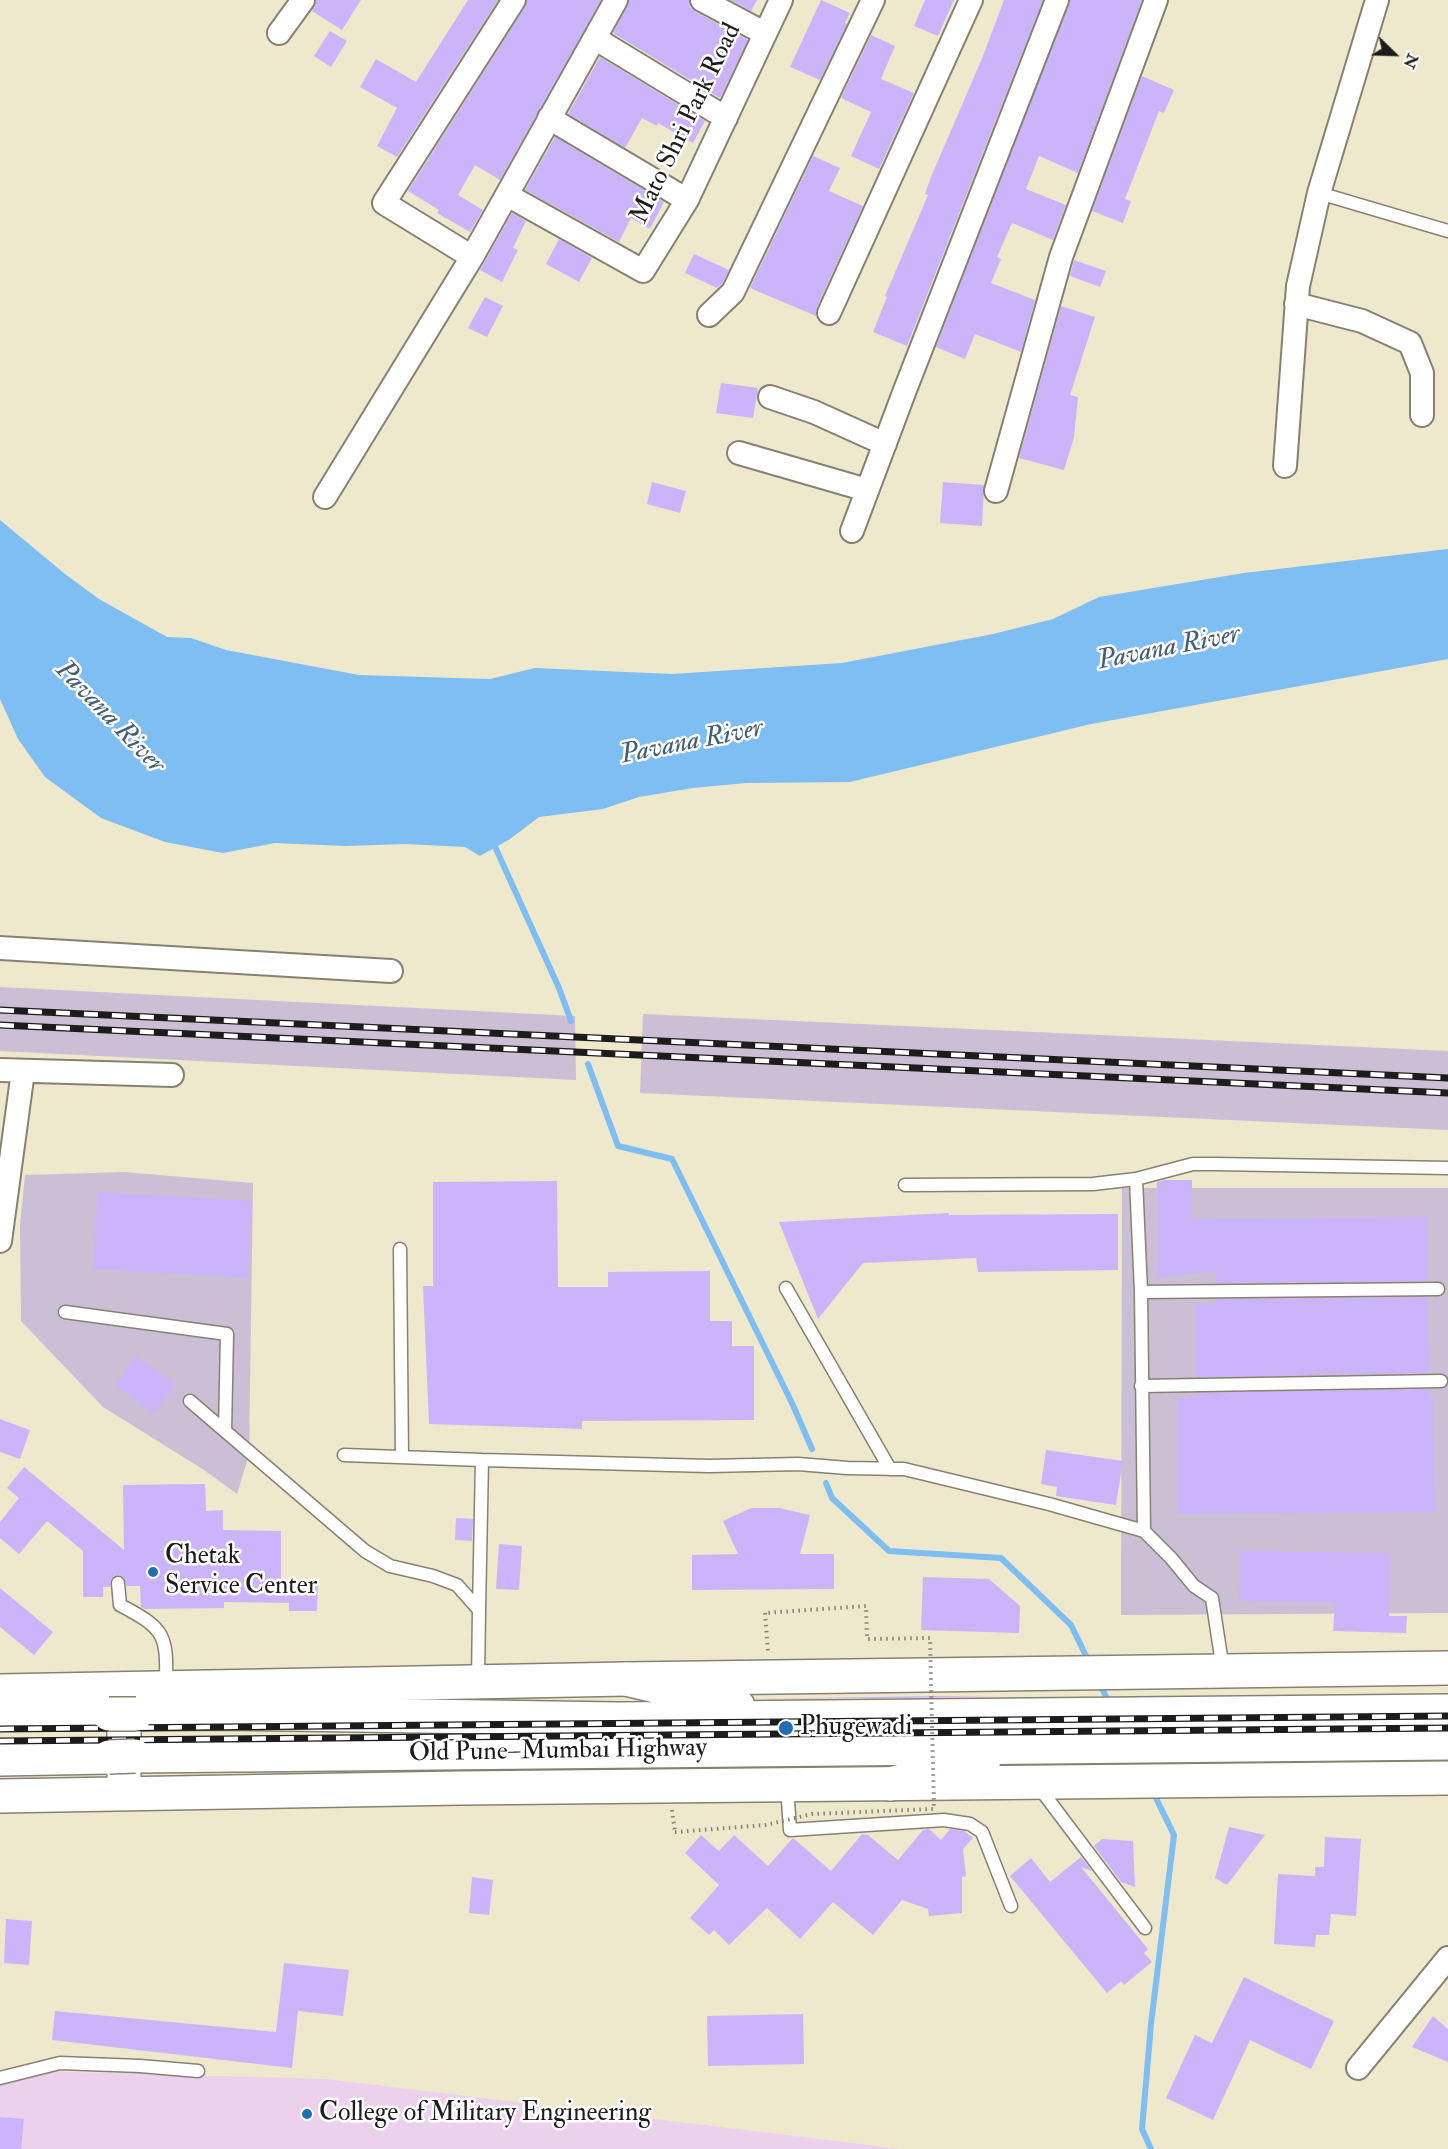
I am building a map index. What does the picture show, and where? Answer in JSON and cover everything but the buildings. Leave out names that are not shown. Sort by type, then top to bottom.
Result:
[{"type":"main road","points":[[0,1691],[123,1705],[166,1688],[626,1679],[1448,1668]]},
{"type":"main road","points":[[626,1679],[786,1718]]},
{"type":"main road","points":[[123,1705],[124,1794]]},
{"type":"main road","name":"Old Pune–Mumbai Highway","points":[[0,1714],[123,1705],[224,1713],[617,1719],[1448,1710]]},
{"type":"main road","name":"Old Pune–Mumbai Highway","points":[[0,1759],[1448,1743]]},
{"type":"main road","points":[[890,1784],[1035,1747]]},
{"type":"main road","points":[[0,1796],[1448,1778]]},
{"type":"street","points":[[279,33],[303,0]]},
{"type":"street","points":[[472,257],[384,202],[514,0]]},
{"type":"street","points":[[325,498],[472,257],[616,0]]},
{"type":"street","points":[[702,0],[764,33]]},
{"type":"street","name":"Mato Shri Park Road","points":[[507,195],[643,271],[687,200],[781,0]]},
{"type":"street","points":[[709,315],[733,291],[873,0]]},
{"type":"street","points":[[829,313],[971,0]]},
{"type":"street","points":[[852,531],[1057,0]]},
{"type":"street","points":[[996,491],[1061,257],[1156,0]]},
{"type":"street","points":[[1285,466],[1298,286],[1319,193],[1377,0]]},
{"type":"street","points":[[596,39],[726,118]]},
{"type":"street","points":[[549,118],[687,200]]},
{"type":"street","points":[[1296,304],[1362,321],[1410,343],[1422,373],[1422,415]]},
{"type":"street","points":[[770,397],[814,412],[885,444]]},
{"type":"street","points":[[739,453],[867,490]]},
{"type":"street","points":[[0,948],[391,971]]},
{"type":"street","points":[[0,1070],[172,1075]]},
{"type":"street","points":[[0,1242],[23,1071]]},
{"type":"street","points":[[1358,2068],[1448,1958]]},
{"type":"lane","points":[[1319,193],[1448,231]]},
{"type":"lane","points":[[905,1185],[1093,1184],[1136,1179],[1173,1168],[1204,1164],[1448,1168]]},
{"type":"lane","points":[[1136,1179],[1141,1292],[1144,1531]]},
{"type":"lane","points":[[400,1249],[402,1457]]},
{"type":"lane","points":[[786,1288],[890,1469]]},
{"type":"lane","points":[[1141,1292],[1438,1289]]},
{"type":"lane","points":[[66,1312],[227,1334],[225,1431]]},
{"type":"lane","points":[[1141,1386],[1441,1381]]},
{"type":"lane","points":[[190,1401],[365,1551],[390,1566],[433,1576],[457,1585],[479,1610]]},
{"type":"lane","points":[[344,1455],[482,1461],[709,1466],[798,1464],[904,1469],[1049,1504],[1144,1531],[1171,1558],[1194,1586],[1212,1598],[1224,1671]]},
{"type":"lane","points":[[478,1682],[482,1461]]},
{"type":"lane","points":[[118,1583],[120,1605],[145,1618],[161,1634],[167,1649],[166,1688]]},
{"type":"lane","points":[[1035,1782],[1144,1928]]},
{"type":"lane","points":[[787,1785],[790,1830],[944,1820],[970,1824],[982,1832],[1011,1906]]},
{"type":"lane","points":[[0,2078],[60,2063],[198,2071]]},
{"type":"path","points":[[675,1832],[766,1825],[812,1814],[934,1809],[930,1638],[867,1639],[866,1606],[765,1613],[770,1677]]},
{"type":"shaded area","points":[[0,987],[575,1016],[576,1080],[0,1051]]},
{"type":"shaded area","points":[[643,1014],[1448,1051],[1448,1130],[640,1093]]},
{"type":"shaded area","points":[[124,1172],[253,1183],[249,1455],[237,1494],[204,1470],[103,1407],[21,1321],[20,1224],[25,1175]]},
{"type":"shaded area","points":[[1122,1188],[1448,1188],[1448,1613],[1121,1615]]},
{"type":"shaded area","name":"College of Military Engineering","points":[[0,2070],[326,2079],[901,2149],[0,2149]]},
{"type":"water","name":"Pavana River","points":[[0,520],[99,599],[167,637],[191,638],[226,650],[359,675],[490,679],[535,668],[672,674],[842,663],[993,634],[1053,619],[1099,597],[1244,573],[1448,549],[1448,659],[1091,724],[850,782],[746,783],[693,788],[639,797],[603,809],[539,817],[510,839],[480,856],[465,847],[405,844],[345,846],[275,843],[223,853],[165,842],[101,818],[45,777],[18,739],[0,699]]},
{"type":"waterway","points":[[492,840],[559,988],[571,1021]]},
{"type":"waterway","points":[[588,1064],[618,1146],[672,1159],[792,1403],[812,1449]]},
{"type":"waterway","points":[[826,1483],[832,1498],[889,1551],[1001,1558],[1071,1625],[1089,1662]]},
{"type":"waterway","points":[[1099,1682],[1110,1705]]},
{"type":"waterway","points":[[1151,2149],[1142,2129],[1151,2024],[1174,1835],[1153,1792]]},
{"type":"railway","points":[[0,1010],[1448,1078]]},
{"type":"railway","points":[[0,1025],[1448,1093]]},
{"type":"railway","points":[[0,1729],[1448,1716]]},
{"type":"railway","points":[[0,1741],[1448,1728]]},
{"type":"place","name":"Chetak Service Center","points":[[153,1572]]},
{"type":"place","name":"Phugewadi","points":[[786,1728]]},
{"type":"place","name":"College of Military Engineering","points":[[307,2114]]}]
